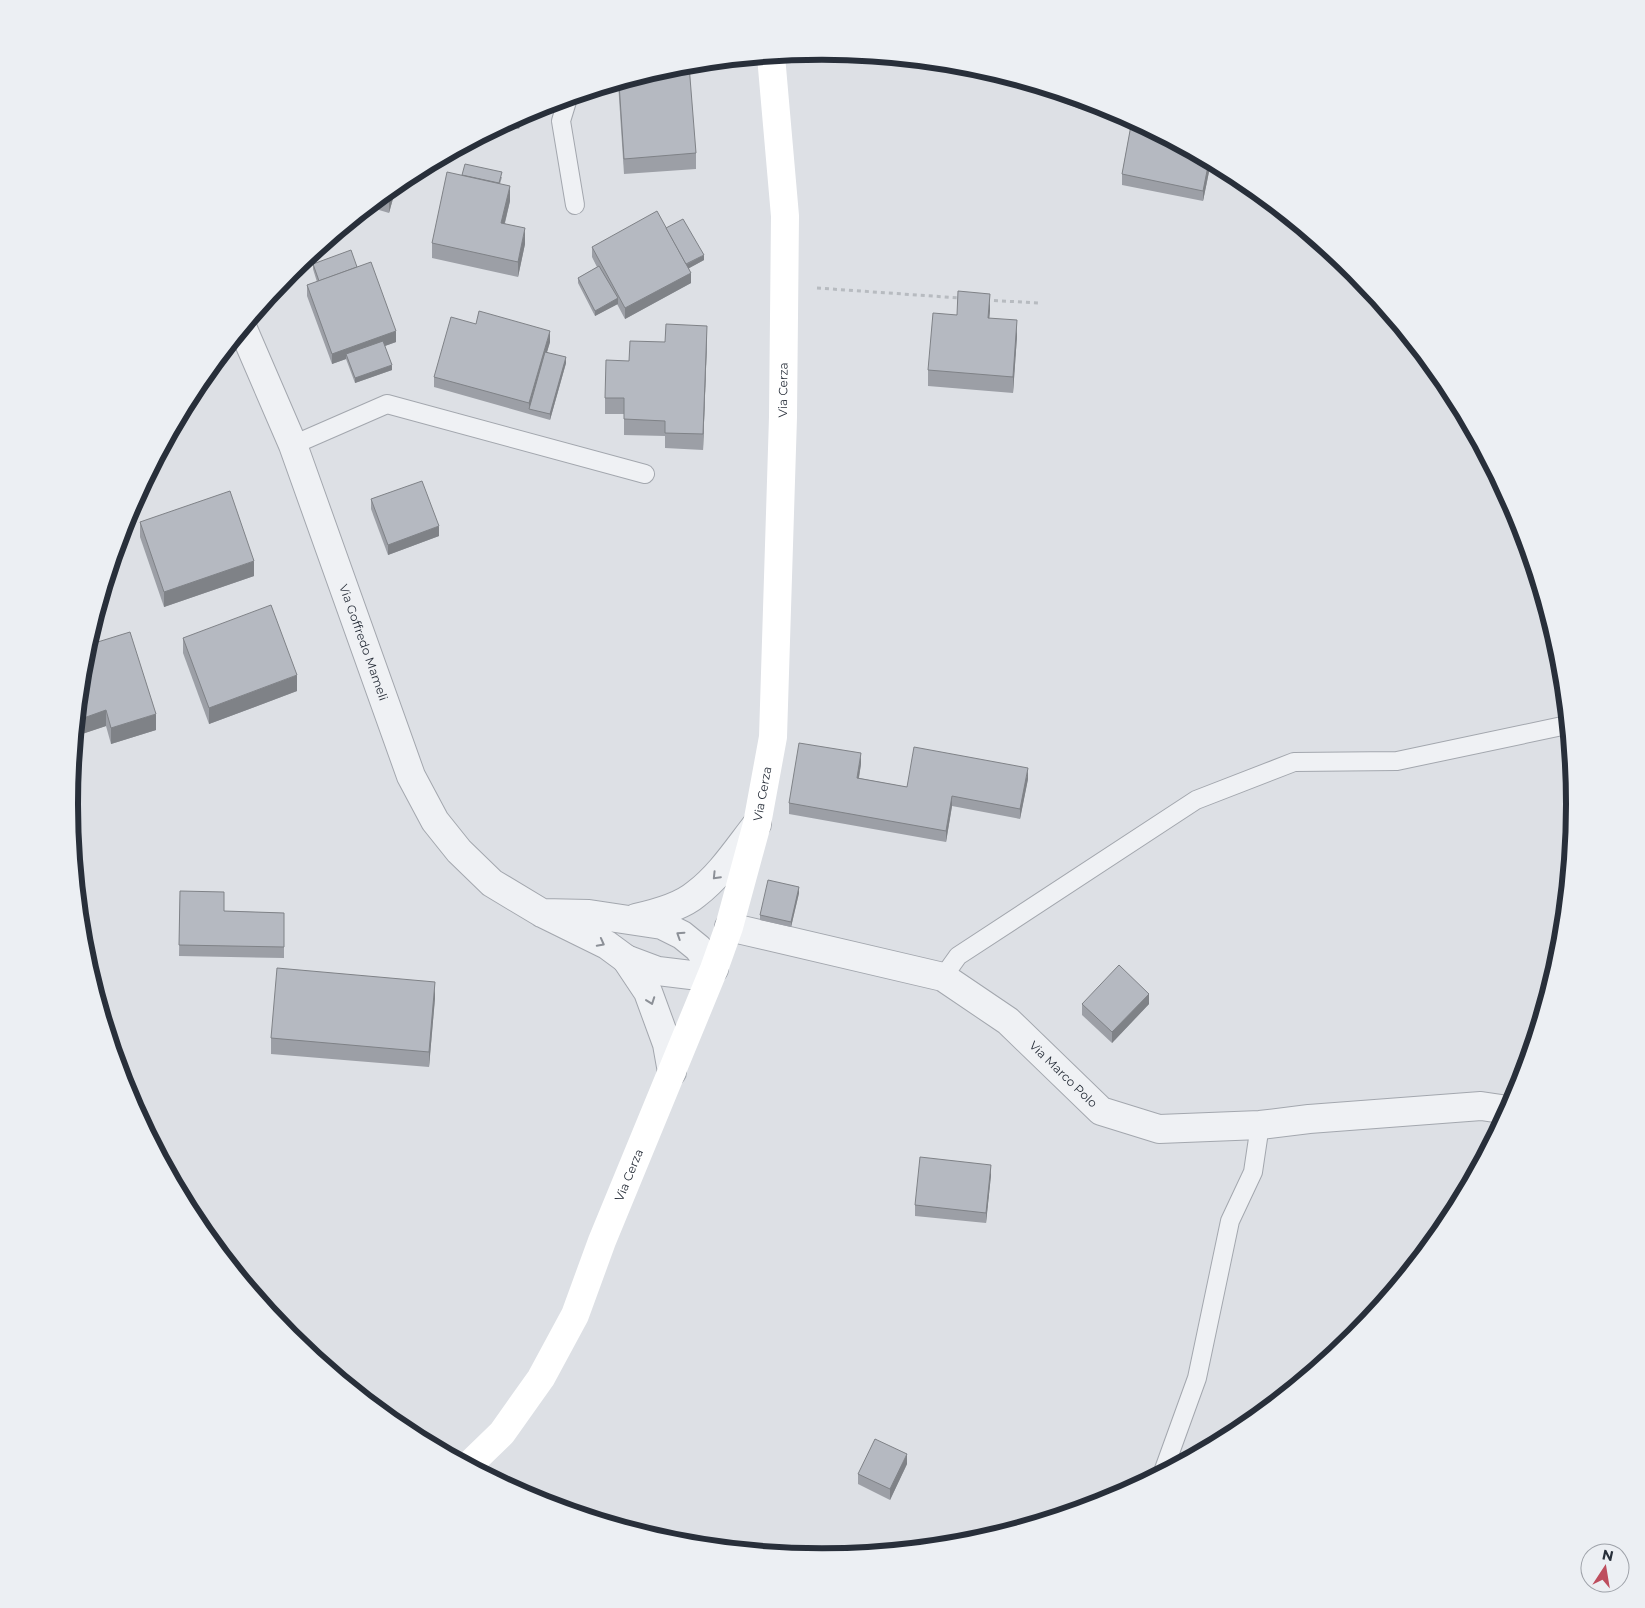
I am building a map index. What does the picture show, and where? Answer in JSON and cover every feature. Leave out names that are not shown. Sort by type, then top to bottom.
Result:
[{"type":"main road","name":"Via Cerza","points":[[474,1461],[502,1433],[540,1378],[575,1315],[602,1241],[714,969],[729,927],[757,824],[773,737],[783,417],[784,216],[772,62]]},
{"type":"street","name":"Via Goffredo Mameli","points":[[245,335],[293,445],[411,776],[435,821],[459,851],[492,883],[542,913],[607,945],[626,959]]},
{"type":"street","points":[[629,920],[658,912],[695,895],[718,874],[757,824]]},
{"type":"street","points":[[542,913],[589,914],[662,925],[682,935],[698,948],[714,969],[691,975],[658,971],[626,959]]},
{"type":"street","name":"Via Marco Polo","points":[[729,927],[943,977],[1008,1021],[1101,1111],[1159,1129],[1260,1125],[1309,1119],[1481,1106],[1501,1109]]},
{"type":"street","points":[[626,959],[648,992],[667,1044],[672,1072]]},
{"type":"lane","points":[[566,106],[561,121],[575,205]]},
{"type":"lane","points":[[293,445],[387,404],[645,474]]},
{"type":"lane","points":[[943,977],[958,956],[1196,800],[1294,762],[1396,761],[1562,726]]},
{"type":"lane","points":[[1166,1463],[1197,1378],[1230,1221],[1253,1172],[1260,1125]]},
{"type":"path","points":[[784,286],[960,298]]},
{"type":"path","points":[[980,300],[1038,304]]},
{"type":"building","points":[[690,72],[696,153],[624,159],[619,88]]},
{"type":"building","points":[[1131,127],[1208,168],[1203,191],[1122,174]]},
{"type":"building","points":[[465,164],[502,172],[499,183],[462,175]]},
{"type":"building","points":[[447,172],[510,186],[501,223],[525,228],[518,262],[432,243]]},
{"type":"building","points":[[657,211],[691,273],[625,308],[592,247]]},
{"type":"building","points":[[683,219],[704,255],[686,264],[666,228]]},
{"type":"building","points":[[351,250],[357,267],[319,281],[313,264]]},
{"type":"building","points":[[371,262],[396,331],[332,354],[307,285]]},
{"type":"building","points":[[599,266],[618,298],[595,311],[578,278]]},
{"type":"building","points":[[958,291],[990,294],[988,318],[1017,320],[1013,377],[928,370],[933,313],[957,315]]},
{"type":"building","points":[[479,311],[550,331],[529,403],[434,377],[451,317],[476,324]]},
{"type":"building","points":[[666,324],[707,326],[703,434],[665,433],[665,421],[624,419],[624,398],[605,398],[606,360],[629,361],[630,341],[665,342]]},
{"type":"building","points":[[383,341],[392,365],[355,378],[346,354]]},
{"type":"building","points":[[545,352],[566,357],[550,414],[529,409]]},
{"type":"building","points":[[422,481],[439,526],[388,545],[371,499]]},
{"type":"building","points":[[230,491],[254,561],[164,592],[140,522]]},
{"type":"building","points":[[271,605],[297,675],[209,708],[183,638]]},
{"type":"building","points":[[130,632],[156,714],[111,728],[106,710],[84,718],[97,642]]},
{"type":"building","points":[[799,743],[861,753],[857,778],[907,787],[914,747],[1028,768],[1020,809],[952,796],[946,831],[789,803]]},
{"type":"building","points":[[768,880],[799,887],[791,922],[760,915]]},
{"type":"building","points":[[180,891],[224,892],[224,911],[284,913],[284,947],[179,945]]},
{"type":"building","points":[[1119,965],[1149,994],[1112,1032],[1082,1004]]},
{"type":"building","points":[[277,968],[435,982],[429,1052],[271,1038]]},
{"type":"building","points":[[920,1157],[991,1165],[986,1213],[915,1205]]},
{"type":"building","points":[[875,1439],[907,1454],[890,1489],[858,1474]]}]
